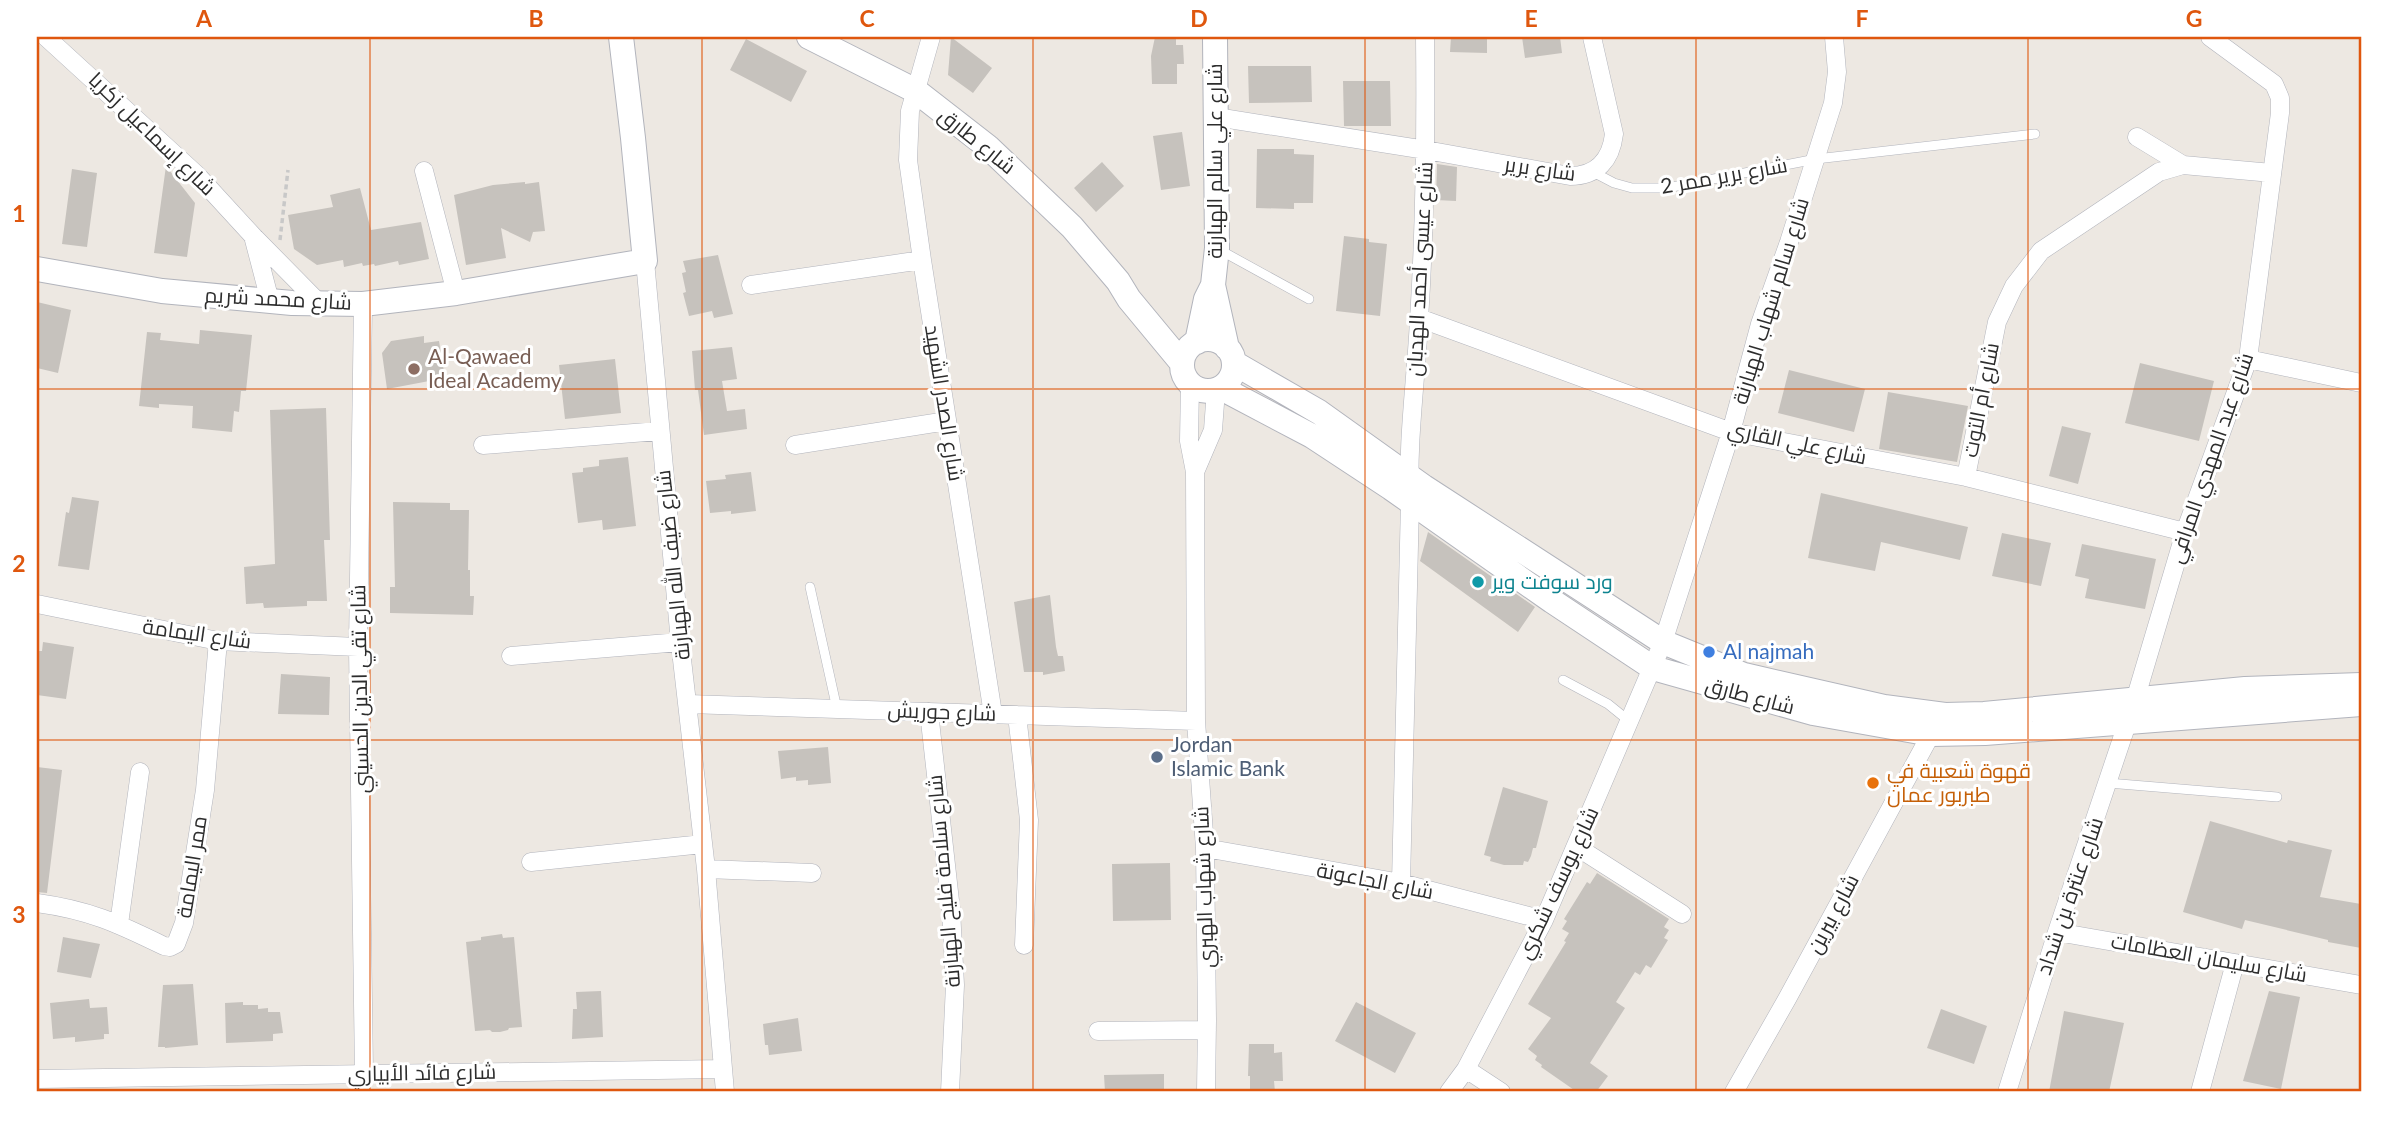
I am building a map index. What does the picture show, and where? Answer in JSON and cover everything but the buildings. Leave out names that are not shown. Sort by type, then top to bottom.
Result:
[{"type":"street","name":"شارع إسماعيل زكريا","points":[[46,37],[197,175],[320,304]]},
{"type":"street","name":"شارع ضيف الله الهبارنة","points":[[621,37],[634,138],[659,431],[706,869],[725,1092]]},
{"type":"street","name":"شارع طارق","points":[[809,37],[916,91],[988,147],[1072,227],[1118,281],[1155,309],[1191,358]]},
{"type":"street","name":"شارع الصدر الشهيد","points":[[931,37],[910,111],[908,159],[993,714]]},
{"type":"street","name":"شارع علي سالم الهبارنة","points":[[1191,358],[1213,285],[1217,248],[1215,37]]},
{"type":"street","name":"شارع عيسى أحمد الهدبان","points":[[1401,883],[1409,475],[1426,150],[1425,37]]},
{"type":"street","name":"شارع برير","points":[[1216,117],[1582,176],[1605,163],[1612,149],[1614,134],[1592,37]]},
{"type":"street","name":"شارع سالم شهاب الهبارنة","points":[[1653,668],[1731,432],[1760,324],[1833,103],[1838,72],[1833,37]]},
{"type":"street","name":"شارع عبد المهدي المرافي","points":[[2132,710],[2185,532],[2248,359],[2280,113],[2280,98],[2274,83],[2210,37]]},
{"type":"street","points":[[2137,136],[2183,165],[2272,173]]},
{"type":"street","name":"شارع أم التوت","points":[[1966,477],[1997,322],[2014,286],[2042,251],[2159,172],[2183,165]]},
{"type":"street","points":[[424,171],[456,293]]},
{"type":"street","name":"شارع إسماعيل زكريا","points":[[253,236],[270,301]]},
{"type":"street","points":[[751,285],[922,260]]},
{"type":"street","name":"شارع محمد شريم","points":[[37,269],[162,291],[270,301],[363,304],[456,293],[645,261]]},
{"type":"street","name":"شارع علي سالم الهبارنة","points":[[1213,285],[1230,355]]},
{"type":"street","name":"شارع تقي الدين الحسيني","points":[[363,304],[358,647],[364,1073]]},
{"type":"street","name":"شارع علي القاري","points":[[1419,318],[1731,432],[1966,477],[2185,532]]},
{"type":"street","points":[[1213,340],[1230,355],[1231,377],[1219,389],[1198,389],[1191,358],[1213,340]]},
{"type":"street","name":"شارع طارق","points":[[1230,355],[1663,642],[1744,675],[1916,713],[1984,714],[2361,704]]},
{"type":"street","name":"شارع شهاب الهبري","points":[[1191,358],[1189,441],[1195,472],[1196,721],[1205,848],[1206,1092]]},
{"type":"street","points":[[2248,359],[2361,383]]},
{"type":"street","name":"شارع طارق","points":[[1219,389],[1312,436],[1653,668],[1813,713],[1931,734],[1998,732],[2245,689],[2361,685]]},
{"type":"street","name":"شارع شهاب الهبري","points":[[1195,472],[1213,430],[1219,389]]},
{"type":"street","points":[[795,445],[947,421]]},
{"type":"street","points":[[482,444],[659,431]]},
{"type":"street","name":"شارع اليمامة","points":[[37,604],[218,641],[358,647]]},
{"type":"street","name":"ممر اليمامة","points":[[37,903],[85,911],[170,947],[176,944],[181,934],[205,789],[218,641]]},
{"type":"street","points":[[511,656],[680,642]]},
{"type":"street","name":"شارع يوسف شكري","points":[[1449,1092],[1466,1069],[1544,920],[1653,668]]},
{"type":"street","name":"شارع جوريش","points":[[688,704],[1196,721]]},
{"type":"street","name":"شارع عنترة بن شداد","points":[[2007,1092],[2057,932],[2132,710]]},
{"type":"street","name":"شارع سلامة فليح الهبارنة","points":[[929,712],[951,922],[954,985],[950,1092]]},
{"type":"street","points":[[1017,715],[1029,820],[1024,945]]},
{"type":"street","name":"شارع بيرين","points":[[1734,1092],[1931,734]]},
{"type":"street","points":[[118,924],[139,772]]},
{"type":"street","points":[[531,862],[703,844]]},
{"type":"street","points":[[1577,847],[1682,914]]},
{"type":"street","name":"شارع الجاعونة","points":[[1205,848],[1401,883],[1544,920]]},
{"type":"street","points":[[706,869],[812,873]]},
{"type":"street","name":"شارع سليمان العظامات","points":[[2057,932],[2361,985]]},
{"type":"street","points":[[2200,1092],[2235,963]]},
{"type":"street","points":[[1098,1031],[1207,1030]]},
{"type":"street","name":"شارع فائد الأبياري","points":[[37,1079],[723,1069]]},
{"type":"street","points":[[1466,1069],[1501,1092]]},
{"type":"lane","name":"شارع برير ممر 2","points":[[1593,172],[1614,183],[1632,188],[1667,188],[1816,159],[2035,134]]},
{"type":"lane","points":[[1217,248],[1309,299]]},
{"type":"lane","points":[[810,587],[837,709]]},
{"type":"lane","points":[[1563,680],[1608,704],[1629,721]]},
{"type":"lane","points":[[2108,783],[2277,797]]},
{"type":"path","points":[[278,259],[288,170]]},
{"type":"place","name":"Al-Qawaed Ideal Academy","points":[[414,369]]},
{"type":"place","name":"ورد سوفت وير","points":[[1478,582]]},
{"type":"place","name":"Al najmah","points":[[1709,652]]},
{"type":"place","name":"Jordan Islamic Bank","points":[[1157,757]]},
{"type":"place","name":"قهوة شعبية في طبربور عمان","points":[[1873,783]]}]
